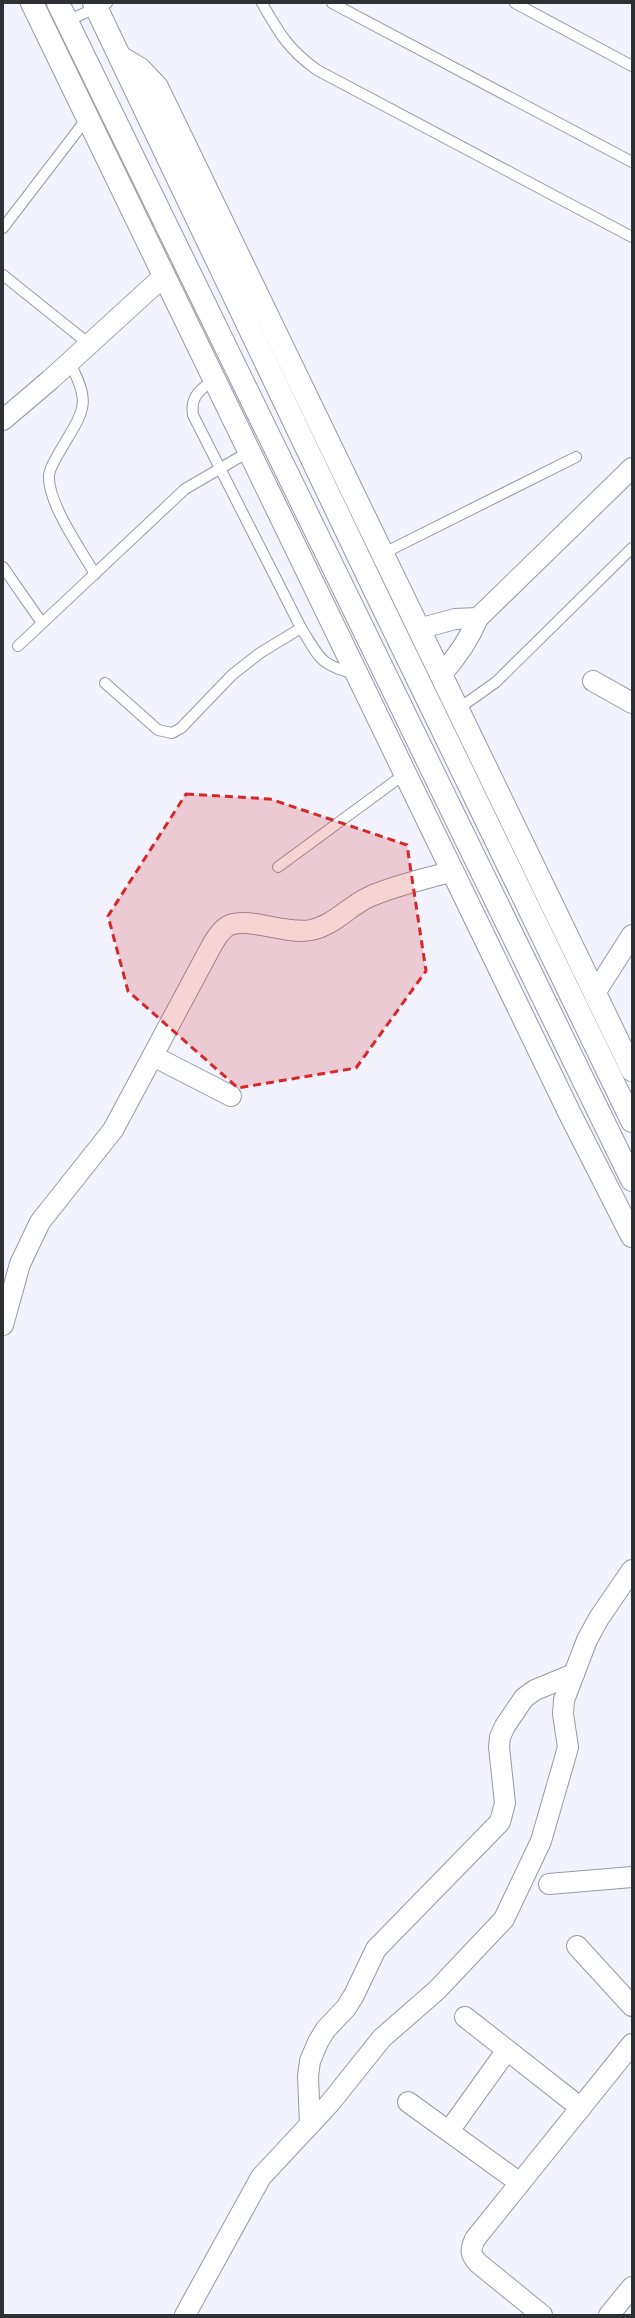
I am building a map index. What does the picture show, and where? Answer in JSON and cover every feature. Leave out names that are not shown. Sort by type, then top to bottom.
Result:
[{"type":"main road","points":[[32,3],[453,871],[632,1236]]},
{"type":"main road","points":[[99,4],[120,57],[375,591],[632,1121]]},
{"type":"main road","points":[[63,12],[632,1180]]},
{"type":"main road","points":[[120,57],[140,69],[157,87],[227,228],[418,629],[632,1070]]},
{"type":"street","points":[[3,420],[165,275]]},
{"type":"street","points":[[441,675],[463,647],[478,618],[632,468]]},
{"type":"street","points":[[418,629],[455,618],[478,618]]},
{"type":"street","points":[[593,681],[632,703]]},
{"type":"street","points":[[3,1325],[20,1264],[40,1222],[113,1130],[212,945],[228,925],[240,923],[296,932],[312,930],[325,925],[368,897],[453,871]]},
{"type":"street","points":[[595,992],[632,935]]},
{"type":"street","points":[[153,1056],[231,1096]]},
{"type":"street","points":[[185,2315],[254,2188],[262,2177],[310,2124],[387,2033],[437,1990],[504,1919],[541,1841],[565,1758],[568,1747],[563,1714],[564,1700],[587,1640],[599,1618],[632,1570]]},
{"type":"street","points":[[310,2124],[308,2076],[310,2061],[318,2042],[326,2029],[346,2008],[376,1949],[500,1822],[505,1803],[499,1747],[500,1737],[505,1726],[524,1698],[535,1690],[574,1674]]},
{"type":"street","points":[[549,1884],[632,1877]]},
{"type":"street","points":[[577,1946],[632,2006]]},
{"type":"street","points":[[465,2017],[581,2108]]},
{"type":"street","points":[[542,2315],[478,2263],[472,2256],[470,2249],[475,2240],[520,2183],[632,2044]]},
{"type":"street","points":[[449,2131],[507,2050]]},
{"type":"street","points":[[408,2102],[520,2183]]},
{"type":"street","points":[[609,2315],[632,2287]]},
{"type":"lane","points":[[262,3],[282,38],[297,55],[317,70],[632,237]]},
{"type":"lane","points":[[332,3],[632,162]]},
{"type":"lane","points":[[515,3],[632,66]]},
{"type":"lane","points":[[63,12],[99,4]]},
{"type":"lane","points":[[3,228],[88,117]]},
{"type":"lane","points":[[3,275],[89,344]]},
{"type":"lane","points":[[69,362],[81,383],[84,396],[82,409],[49,474],[50,488],[54,501],[95,574]]},
{"type":"lane","points":[[215,378],[196,395],[191,404],[193,415],[301,628],[321,659],[333,668],[358,674]]},
{"type":"lane","points":[[18,646],[185,489],[250,451]]},
{"type":"lane","points":[[382,554],[576,457]]},
{"type":"lane","points":[[458,709],[496,682],[632,548]]},
{"type":"lane","points":[[3,567],[42,623]]},
{"type":"lane","points":[[105,683],[158,730],[165,733],[172,733],[181,728],[232,675],[260,653],[301,628]]},
{"type":"lane","points":[[278,867],[406,773]]},
{"type":"highlighted area","points":[[186,794],[270,799],[407,845],[426,971],[356,1068],[238,1088],[128,991],[108,916]]}]
